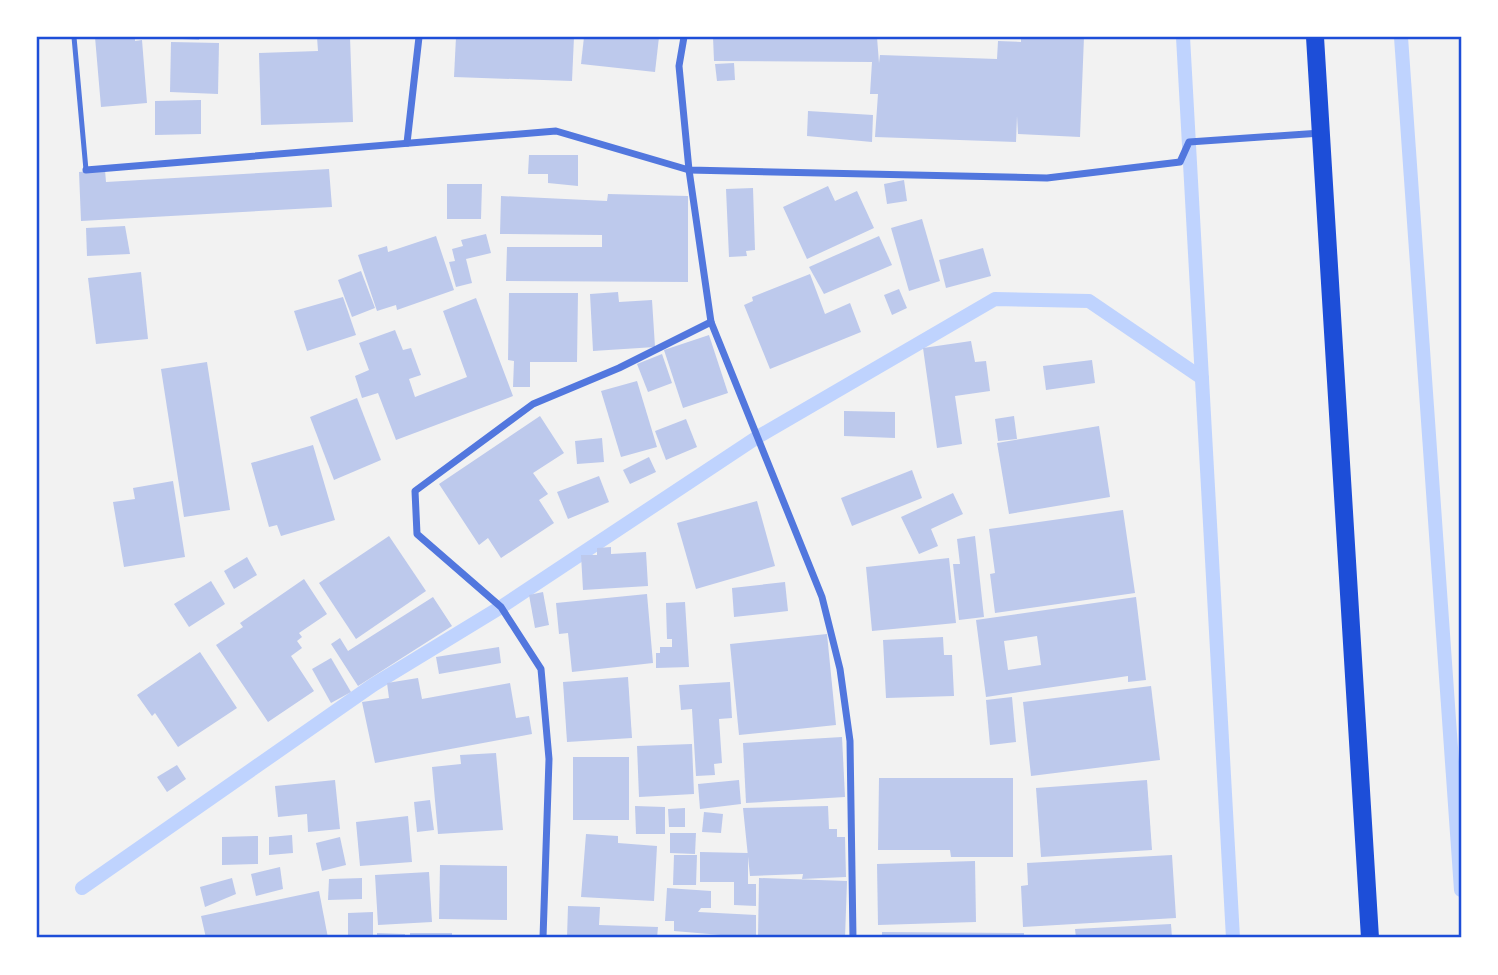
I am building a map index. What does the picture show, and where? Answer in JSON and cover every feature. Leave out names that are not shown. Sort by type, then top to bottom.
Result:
[{"type":"main road","points":[[1315,37],[1370,938]]},
{"type":"street","points":[[407,144],[419,37]]},
{"type":"street","points":[[684,37],[678,66],[689,170],[712,322],[822,597],[840,669],[850,741],[853,938]]},
{"type":"street","points":[[86,170],[556,131],[689,170],[1047,177],[1180,162],[1189,142],[1321,133]]},
{"type":"street","points":[[543,938],[549,759],[541,669],[501,607],[416,534],[415,492],[533,404],[619,369],[712,322]]},
{"type":"lane","points":[[74,37],[86,170]]},
{"type":"building","points":[[95,37],[135,37],[135,41],[142,40],[147,103],[101,107]]},
{"type":"building","points":[[149,37],[200,37],[199,40]]},
{"type":"building","points":[[317,37],[350,37],[353,122],[261,125],[259,53],[318,51]]},
{"type":"building","points":[[456,37],[574,37],[572,81],[454,77]]},
{"type":"building","points":[[584,37],[659,37],[655,72],[581,64]]},
{"type":"building","points":[[713,37],[877,37],[879,63],[880,55],[997,59],[998,41],[1021,42],[1021,37],[1084,37],[1080,137],[1018,134],[1017,116],[1016,142],[875,137],[878,94],[870,94],[872,62],[714,61]]},
{"type":"building","points":[[171,42],[219,43],[218,94],[170,92]]},
{"type":"building","points":[[734,63],[735,80],[717,81],[715,64]]},
{"type":"building","points":[[201,100],[201,134],[155,135],[155,101]]},
{"type":"building","points":[[808,111],[873,115],[872,142],[807,136]]},
{"type":"building","points":[[529,155],[578,155],[578,186],[548,183],[548,174],[528,174]]},
{"type":"building","points":[[329,169],[332,207],[81,221],[79,172],[105,170],[106,182]]},
{"type":"building","points":[[904,180],[907,201],[887,204],[884,184]]},
{"type":"building","points":[[447,184],[482,184],[481,219],[447,219]]},
{"type":"building","points":[[828,186],[835,201],[857,191],[874,228],[807,259],[783,207]]},
{"type":"building","points":[[753,188],[755,250],[746,251],[747,256],[729,257],[726,189]]},
{"type":"building","points":[[608,194],[688,196],[688,282],[506,281],[507,247],[602,247],[602,235],[500,234],[501,196],[607,201]]},
{"type":"building","points":[[922,219],[940,281],[909,291],[891,228]]},
{"type":"building","points":[[125,226],[130,254],[87,256],[86,228]]},
{"type":"building","points":[[486,234],[491,253],[466,259],[472,283],[456,287],[449,262],[455,261],[452,249],[463,246],[461,240]]},
{"type":"building","points":[[436,236],[454,290],[397,310],[396,305],[377,311],[358,255],[387,246],[388,252]]},
{"type":"building","points":[[879,236],[892,265],[824,294],[809,267]]},
{"type":"building","points":[[983,248],[991,276],[946,288],[939,260]]},
{"type":"building","points":[[361,271],[375,308],[352,317],[338,280]]},
{"type":"building","points":[[141,272],[148,339],[96,344],[88,278]]},
{"type":"building","points":[[810,274],[825,314],[850,303],[861,332],[770,369],[744,305],[753,301],[752,297]]},
{"type":"building","points":[[899,289],[907,308],[892,315],[884,295]]},
{"type":"building","points":[[618,292],[619,302],[652,300],[655,347],[593,351],[590,294]]},
{"type":"building","points":[[509,293],[578,293],[577,362],[530,362],[530,387],[513,387],[514,361],[508,360]]},
{"type":"building","points":[[343,297],[356,335],[307,351],[294,311]]},
{"type":"building","points":[[476,298],[513,396],[396,440],[378,393],[362,398],[355,376],[369,370],[359,343],[395,330],[403,350],[411,348],[421,375],[409,379],[415,397],[467,377],[443,311]]},
{"type":"building","points":[[709,335],[728,393],[683,408],[664,350]]},
{"type":"building","points":[[971,341],[975,362],[986,361],[990,391],[955,396],[962,444],[937,448],[923,348]]},
{"type":"building","points":[[662,354],[672,383],[648,392],[637,364]]},
{"type":"building","points":[[1092,360],[1095,383],[1046,390],[1043,366]]},
{"type":"building","points":[[207,362],[230,510],[184,517],[161,369]]},
{"type":"building","points":[[637,381],[657,447],[621,457],[601,391]]},
{"type":"building","points":[[357,398],[381,460],[334,480],[310,417]]},
{"type":"building","points":[[844,411],[895,412],[895,438],[844,436]]},
{"type":"building","points":[[540,416],[564,453],[533,473],[548,494],[539,500],[554,523],[501,558],[488,538],[479,545],[439,484]]},
{"type":"building","points":[[1014,416],[1017,439],[998,441],[995,419]]},
{"type":"building","points":[[686,419],[697,447],[666,460],[655,431]]},
{"type":"building","points":[[1099,426],[1110,497],[1009,514],[997,443]]},
{"type":"building","points":[[602,438],[604,462],[577,464],[575,441]]},
{"type":"building","points":[[313,445],[335,520],[281,536],[277,525],[269,527],[251,463]]},
{"type":"building","points":[[649,457],[656,472],[630,484],[623,470]]},
{"type":"building","points":[[912,470],[922,498],[852,526],[841,498]]},
{"type":"building","points":[[599,476],[609,502],[568,519],[557,492]]},
{"type":"building","points":[[173,481],[185,557],[124,567],[113,502],[135,499],[133,488]]},
{"type":"building","points":[[953,493],[963,514],[931,529],[938,546],[919,554],[901,517]]},
{"type":"building","points":[[757,501],[775,566],[696,589],[677,523]]},
{"type":"building","points":[[1123,510],[1135,593],[995,613],[990,574],[995,573],[989,529]]},
{"type":"building","points":[[389,536],[426,591],[356,639],[319,583]]},
{"type":"building","points":[[975,536],[984,617],[959,620],[953,564],[960,564],[957,539]]},
{"type":"building","points":[[611,547],[611,554],[646,552],[648,586],[583,590],[581,555],[597,555],[597,548]]},
{"type":"building","points":[[247,557],[257,575],[234,589],[224,571]]},
{"type":"building","points":[[949,558],[956,623],[872,631],[866,567]]},
{"type":"building","points":[[304,579],[327,614],[299,633],[302,637],[297,641],[302,648],[291,656],[314,691],[268,722],[216,645],[243,627],[240,623]]},
{"type":"building","points":[[211,581],[225,604],[189,627],[174,604]]},
{"type":"building","points":[[785,582],[788,611],[734,617],[732,588]]},
{"type":"building","points":[[543,592],[549,625],[535,628],[529,595]]},
{"type":"building","points":[[647,594],[653,663],[572,672],[568,633],[559,634],[556,603]]},
{"type":"building","points":[[433,597],[452,626],[358,686],[331,644],[340,638],[348,651]]},
{"type":"building","points":[[1136,597],[1146,680],[1128,682],[1128,676],[986,697],[976,620]],"holes":[[[1037,636],[1041,665],[1008,670],[1004,641]]]},
{"type":"building","points":[[685,602],[689,667],[656,668],[656,653],[660,653],[660,647],[672,647],[672,639],[667,639],[666,603]]},
{"type":"building","points":[[827,634],[836,725],[739,735],[730,644]]},
{"type":"building","points":[[943,637],[944,655],[952,655],[954,696],[886,698],[883,640]]},
{"type":"building","points":[[499,647],[501,663],[439,674],[436,657]]},
{"type":"building","points":[[200,652],[237,708],[178,747],[155,713],[152,716],[137,695]]},
{"type":"building","points":[[331,658],[351,692],[331,703],[312,669]]},
{"type":"building","points":[[628,677],[632,738],[567,742],[563,682]]},
{"type":"building","points":[[418,678],[422,699],[510,683],[516,718],[529,716],[532,734],[375,763],[362,702],[389,698],[387,683]]},
{"type":"building","points":[[730,682],[732,718],[719,719],[722,763],[714,764],[715,775],[696,776],[692,709],[681,710],[679,685]]},
{"type":"building","points":[[1151,686],[1160,760],[1031,776],[1023,702]]},
{"type":"building","points":[[1012,697],[1016,742],[990,745],[986,700]]},
{"type":"building","points":[[842,737],[845,797],[746,803],[743,743]]},
{"type":"building","points":[[692,744],[694,794],[639,797],[637,746]]},
{"type":"building","points":[[496,753],[503,830],[438,834],[432,767],[461,764],[460,755]]},
{"type":"building","points":[[573,757],[629,757],[629,820],[573,820]]},
{"type":"building","points":[[177,765],[186,779],[167,792],[157,777]]},
{"type":"building","points":[[879,778],[1013,778],[1013,857],[951,857],[950,850],[878,850]]},
{"type":"building","points":[[335,780],[340,829],[308,832],[307,814],[278,817],[275,786]]},
{"type":"building","points":[[739,780],[741,804],[700,809],[698,784]]},
{"type":"building","points":[[1147,780],[1152,850],[1041,857],[1036,788]]},
{"type":"building","points":[[430,800],[434,830],[417,832],[414,802]]},
{"type":"building","points":[[635,806],[665,807],[665,834],[636,834]]},
{"type":"building","points":[[828,806],[829,829],[837,829],[837,837],[845,837],[846,877],[802,879],[803,874],[750,876],[743,808]]},
{"type":"building","points":[[685,808],[685,827],[669,827],[668,809]]},
{"type":"building","points":[[704,812],[723,814],[721,833],[702,832]]},
{"type":"building","points":[[408,816],[412,862],[360,866],[356,822]]},
{"type":"building","points":[[670,833],[696,833],[695,854],[670,853]]},
{"type":"building","points":[[586,834],[618,836],[618,843],[657,846],[654,901],[581,897]]},
{"type":"building","points":[[292,835],[293,853],[269,855],[269,837]]},
{"type":"building","points":[[258,836],[258,864],[222,865],[222,837]]},
{"type":"building","points":[[340,837],[346,865],[322,871],[316,843]]},
{"type":"building","points":[[700,852],[748,853],[748,884],[756,884],[756,906],[734,905],[734,882],[700,882]]},
{"type":"building","points":[[674,855],[697,855],[696,885],[673,885]]},
{"type":"building","points":[[1172,855],[1176,918],[1023,927],[1021,886],[1028,885],[1027,863]]},
{"type":"building","points":[[975,861],[976,922],[878,925],[877,864]]},
{"type":"building","points":[[440,865],[507,866],[507,920],[439,919]]},
{"type":"building","points":[[280,867],[283,889],[256,896],[251,874]]},
{"type":"building","points":[[429,872],[432,922],[378,925],[375,875]]},
{"type":"building","points":[[232,878],[236,894],[205,907],[200,887]]},
{"type":"building","points":[[362,878],[362,899],[328,900],[329,879]]},
{"type":"building","points":[[759,878],[847,881],[845,938],[758,938]]},
{"type":"building","points":[[667,888],[711,891],[711,908],[701,908],[698,912],[756,915],[756,938],[674,931],[674,921],[665,921]]},
{"type":"building","points":[[319,891],[328,938],[206,938],[201,916]]},
{"type":"building","points":[[568,906],[600,907],[599,925],[658,927],[657,938],[567,938]]},
{"type":"building","points":[[373,912],[373,938],[348,938],[348,913]]},
{"type":"building","points":[[1171,924],[1172,938],[1076,938],[1075,929]]},
{"type":"building","points":[[882,932],[1024,933],[1024,938],[882,938]]},
{"type":"building","points":[[377,933],[405,934],[405,938],[377,938]]},
{"type":"building","points":[[410,933],[452,933],[452,938],[410,938]]},
{"type":"waterway","points":[[1183,37],[1233,938]]},
{"type":"waterway","points":[[1401,37],[1461,890]]},
{"type":"waterway","points":[[82,888],[373,685],[501,607],[756,438],[995,299],[1089,301],[1202,378]]}]
